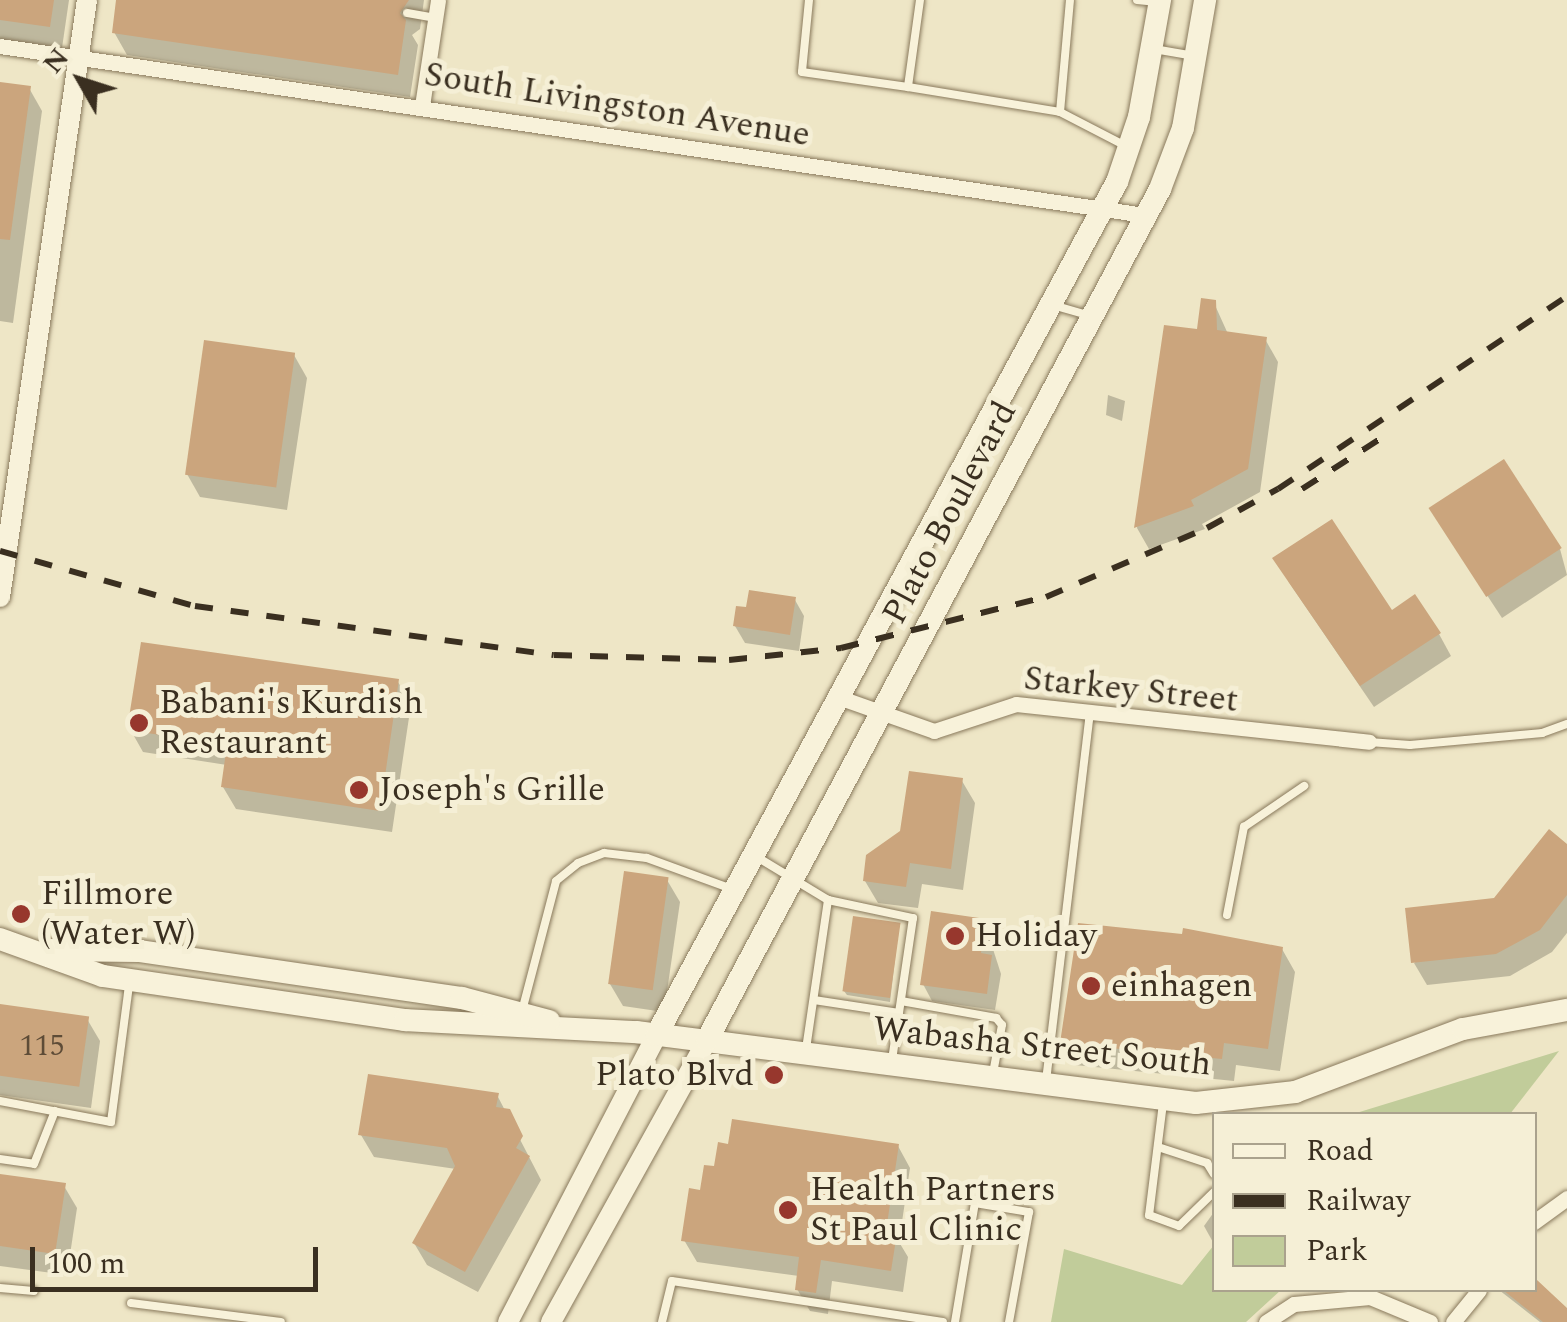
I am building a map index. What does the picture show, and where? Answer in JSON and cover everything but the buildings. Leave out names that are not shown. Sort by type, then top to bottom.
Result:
[{"type":"main road","name":"Plato Boulevard","points":[[707,1040],[1175,156],[1205,0]]},
{"type":"main road","name":"Plato Boulevard","points":[[657,1034],[1104,210],[1130,148],[1154,49],[1152,1]]},
{"type":"main road","name":"Wabasha Street South","points":[[0,939],[44,950],[81,969],[130,980],[453,1026],[556,1024],[657,1034],[1164,1101],[1279,1096],[1464,1030],[1567,1010]]},
{"type":"main road","name":"Wabasha Street South","points":[[44,950],[139,950],[522,1011],[556,1024]]},
{"type":"street","points":[[0,597],[64,127],[88,0]]},
{"type":"street","points":[[422,106],[438,0]]},
{"type":"street","name":"South Livingston Avenue","points":[[0,46],[1146,216]]},
{"type":"street","name":"Starkey Street","points":[[838,697],[880,716],[934,730],[1016,704],[1369,742]]},
{"type":"street","points":[[508,1322],[657,1034]]},
{"type":"street","points":[[551,1322],[707,1040]]},
{"type":"street","points":[[1537,1220],[1567,1198]]},
{"type":"street","points":[[1453,1322],[1478,1292]]},
{"type":"street","points":[[1266,1322],[1294,1304],[1370,1297],[1430,1322]]},
{"type":"lane","points":[[809,0],[802,72],[1060,112],[1130,148]]},
{"type":"lane","points":[[908,87],[920,0]]},
{"type":"lane","points":[[1060,112],[1070,0]]},
{"type":"lane","points":[[407,13],[435,18]]},
{"type":"lane","points":[[1154,49],[1197,56]]},
{"type":"lane","points":[[1052,304],[1092,316]]},
{"type":"lane","points":[[1046,1087],[1090,713]]},
{"type":"lane","points":[[1369,742],[1410,746],[1542,733],[1567,724]]},
{"type":"lane","points":[[1227,915],[1244,827],[1304,786]]},
{"type":"lane","points":[[522,1011],[556,881],[578,862],[604,853],[648,858],[734,890]]},
{"type":"lane","points":[[753,854],[828,900],[913,918],[891,1066]]},
{"type":"lane","points":[[805,1054],[828,900]]},
{"type":"lane","points":[[0,1101],[111,1122],[130,980]]},
{"type":"lane","points":[[814,1000],[899,1013]]},
{"type":"lane","points":[[900,1001],[996,1018],[1002,1025],[992,1080]]},
{"type":"lane","points":[[1164,1101],[1149,1216],[1179,1226],[1212,1194]]},
{"type":"lane","points":[[0,1159],[34,1164],[54,1111]]},
{"type":"lane","points":[[1158,1147],[1206,1164],[1212,1172]]},
{"type":"lane","points":[[954,1322],[975,1203],[1029,1212],[1009,1322]]},
{"type":"lane","points":[[662,1322],[672,1281],[942,1322]]},
{"type":"lane","points":[[0,1288],[34,1291]]},
{"type":"lane","points":[[132,1303],[281,1322]]},
{"type":"green space","points":[[1559,1051],[1512,1112],[1360,1112]]},
{"type":"green space","points":[[1212,1248],[1212,1292],[1279,1292],[1246,1322],[1051,1322],[1064,1249],[1182,1285]]},
{"type":"railway","points":[[0,551],[195,606],[554,655],[729,660],[841,648],[1046,597],[1207,528],[1278,489],[1567,296]]},
{"type":"railway","points":[[1302,489],[1386,435]]},
{"type":"place","name":"Babani's Kurdish Restaurant","points":[[139,723]]},
{"type":"place","name":"Joseph's Grille","points":[[359,790]]},
{"type":"place","name":"Fillmore (Water W)","points":[[21,914]]},
{"type":"place","name":"Holiday","points":[[955,936]]},
{"type":"place","name":"einhagen","points":[[1091,986]]},
{"type":"place","name":"Plato Blvd","points":[[774,1075]]},
{"type":"place","name":"Health Partners St Paul Clinic","points":[[788,1210]]}]
